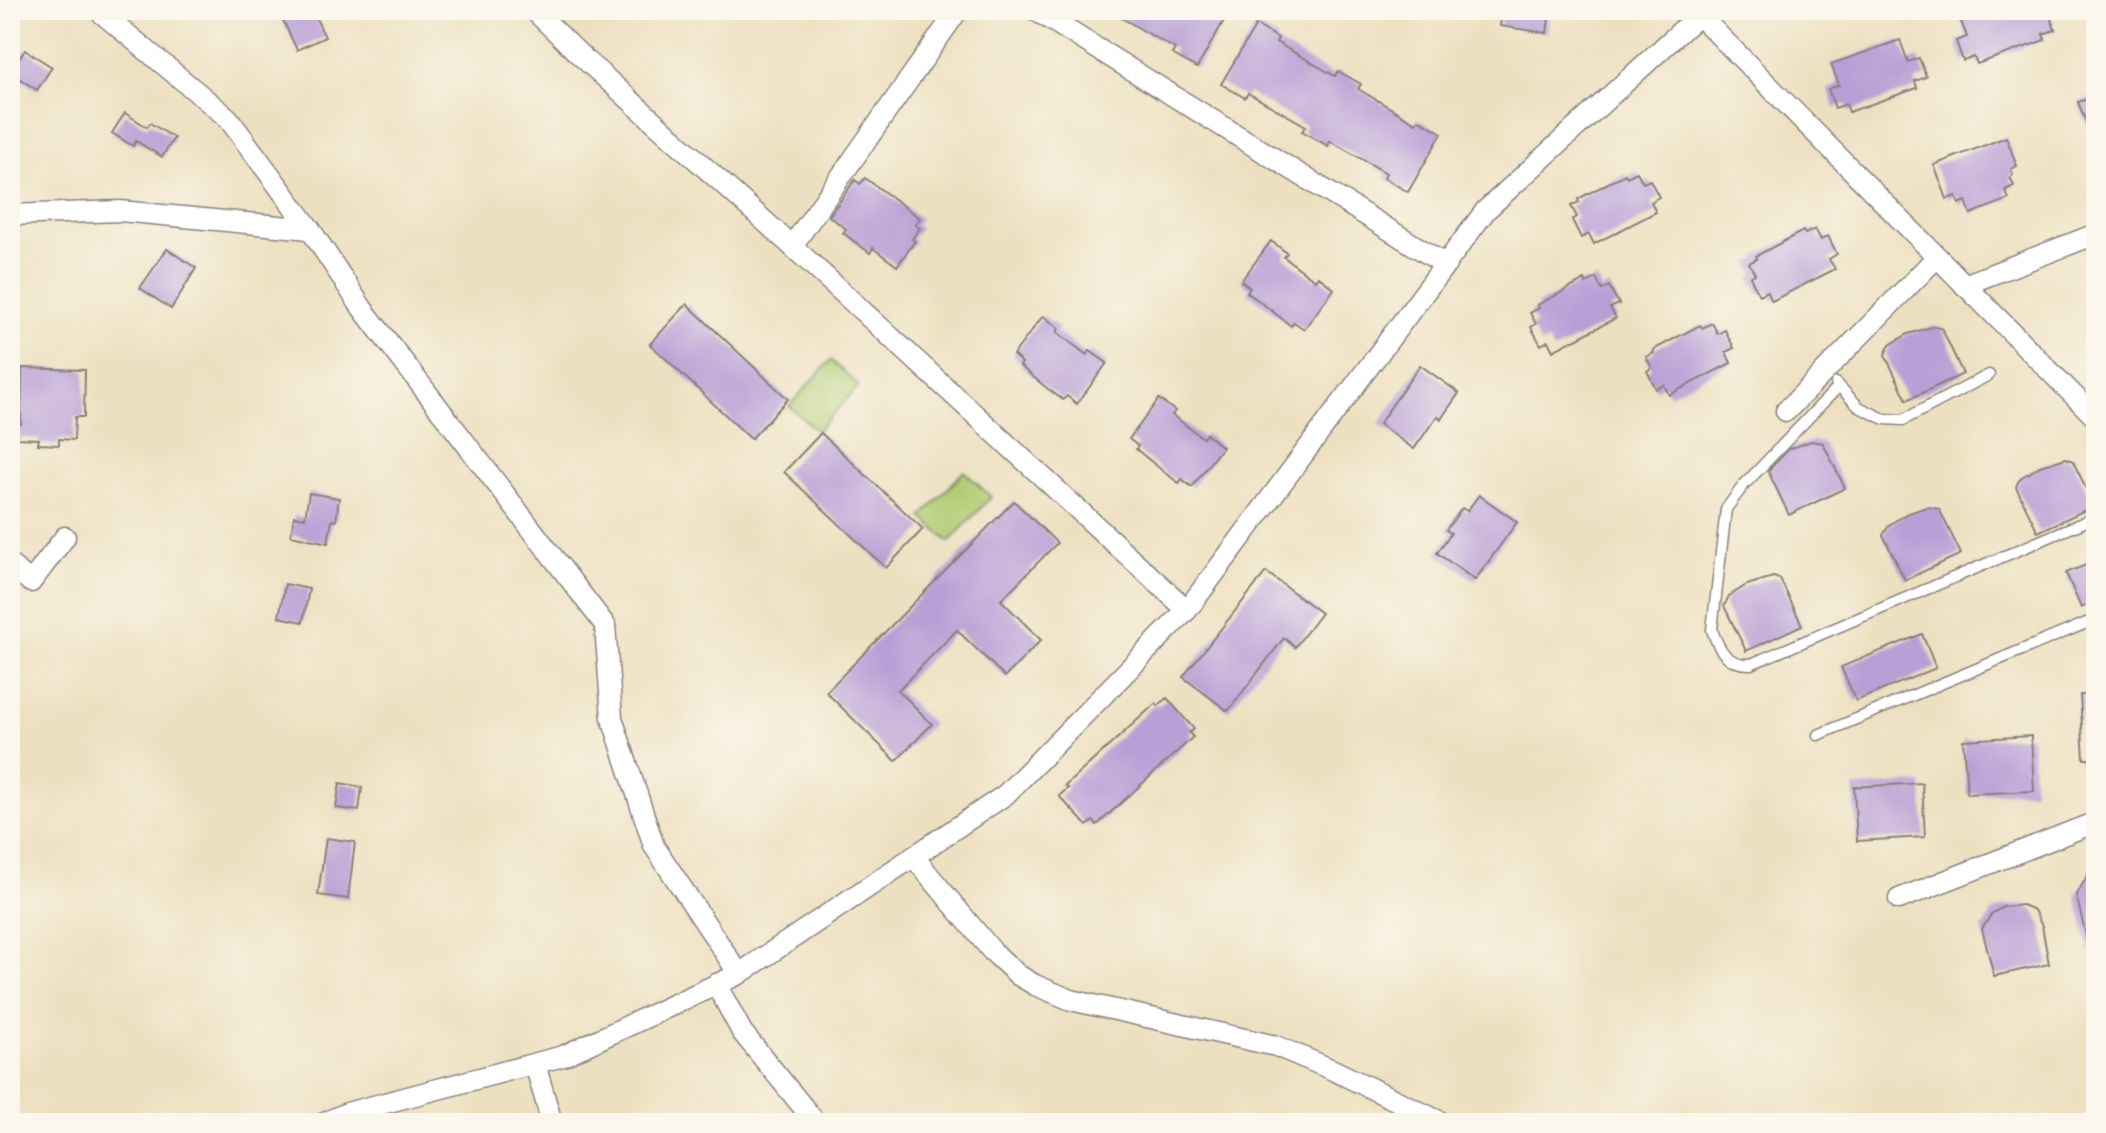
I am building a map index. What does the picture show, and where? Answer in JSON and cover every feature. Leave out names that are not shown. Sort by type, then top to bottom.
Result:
[{"type":"street","points":[[98,10],[228,118],[310,229],[362,308],[605,625],[612,718],[654,846],[739,974]]},
{"type":"street","points":[[534,10],[1187,610]]},
{"type":"street","points":[[792,246],[958,10]]},
{"type":"street","points":[[1035,10],[1446,265]]},
{"type":"street","points":[[324,1123],[347,1113],[563,1056],[739,974],[1005,795],[1187,610],[1486,210],[1702,12],[2096,418]]},
{"type":"street","points":[[10,215],[120,211],[310,229]]},
{"type":"street","points":[[1964,285],[2096,234]]},
{"type":"street","points":[[1786,411],[1832,378],[1937,257]]},
{"type":"street","points":[[10,565],[31,582],[65,537]]},
{"type":"street","points":[[1899,899],[2096,822]]},
{"type":"street","points":[[913,856],[1004,964],[1035,985],[1071,1000],[1276,1046],[1443,1123]]},
{"type":"street","points":[[716,984],[742,1032],[816,1123]]},
{"type":"street","points":[[535,1064],[552,1123]]},
{"type":"lane","points":[[1989,375],[1903,420],[1884,419],[1859,407],[1832,378],[1726,509],[1712,630],[1723,654],[1737,663],[1751,664],[2096,517]]},
{"type":"lane","points":[[1818,735],[2096,619]]},
{"type":"green space","points":[[831,360],[859,386],[817,431],[789,406]]},
{"type":"green space","points":[[964,471],[991,497],[949,542],[922,517]]},
{"type":"building","points":[[288,10],[312,10],[325,37],[297,50],[280,14]]},
{"type":"building","points":[[1108,10],[1230,10],[1197,68],[1172,54],[1175,49]]},
{"type":"building","points":[[1502,10],[1550,10],[1547,33],[1500,26]]},
{"type":"building","points":[[1977,10],[2035,10],[2036,14],[2048,10],[2055,30],[2043,34],[2045,40],[1977,64],[1974,57],[1963,61],[1956,41],[1967,37],[1959,16]]},
{"type":"building","points":[[1256,25],[1278,38],[1276,42],[1335,76],[1338,71],[1361,84],[1358,89],[1416,123],[1418,119],[1442,133],[1408,192],[1384,178],[1386,173],[1330,141],[1328,146],[1302,131],[1306,126],[1248,93],[1245,98],[1221,84]]},
{"type":"building","points":[[1900,40],[1908,62],[1919,58],[1926,77],[1915,81],[1917,88],[1849,112],[1846,104],[1835,108],[1828,89],[1839,85],[1831,64]]},
{"type":"building","points":[[25,50],[52,67],[37,90],[10,72]]},
{"type":"building","points":[[2096,96],[2096,144],[2095,145],[2078,102]]},
{"type":"building","points":[[125,113],[147,127],[150,123],[174,138],[162,157],[136,141],[133,146],[112,133]]},
{"type":"building","points":[[2006,137],[2017,166],[2011,169],[2014,186],[2005,190],[2009,199],[1971,214],[1966,201],[1959,204],[1956,196],[1947,199],[1934,165]]},
{"type":"building","points":[[1637,172],[1643,183],[1650,180],[1659,197],[1651,202],[1656,212],[1594,244],[1589,234],[1581,238],[1572,220],[1577,217],[1571,206],[1579,202],[1578,199],[1625,174],[1627,177]]},
{"type":"building","points":[[865,178],[920,218],[915,225],[920,228],[912,239],[915,241],[897,266],[873,248],[870,253],[843,233],[846,229],[829,216],[855,180],[860,184]]},
{"type":"building","points":[[1815,229],[1821,240],[1828,236],[1837,254],[1829,259],[1835,269],[1772,301],[1767,291],[1759,295],[1750,277],[1755,274],[1749,263],[1757,259],[1756,256],[1803,231],[1805,234]]},
{"type":"building","points":[[1271,241],[1287,253],[1284,257],[1315,280],[1318,276],[1334,289],[1304,329],[1294,322],[1291,326],[1247,292],[1250,288],[1241,281]]},
{"type":"building","points":[[167,249],[196,268],[171,309],[140,288]]},
{"type":"building","points":[[1596,278],[1602,290],[1609,286],[1619,304],[1610,308],[1616,318],[1553,351],[1548,341],[1541,345],[1531,327],[1536,324],[1530,313],[1539,308],[1537,305],[1585,280],[1586,284]]},
{"type":"building","points":[[687,304],[788,399],[751,439],[650,344]]},
{"type":"building","points":[[1043,316],[1059,328],[1057,332],[1087,355],[1090,351],[1107,363],[1077,404],[1067,396],[1063,400],[1048,389],[1020,366],[1022,363],[1013,355]]},
{"type":"building","points":[[1712,323],[1718,334],[1725,330],[1734,348],[1726,352],[1731,363],[1669,395],[1664,385],[1656,389],[1647,371],[1652,368],[1646,357],[1654,353],[1653,350],[1700,325],[1702,328]]},
{"type":"building","points":[[1935,326],[1942,329],[1963,374],[1907,400],[1885,355],[1890,345],[1908,334]]},
{"type":"building","points":[[1420,365],[1459,393],[1441,419],[1437,416],[1414,449],[1379,424]]},
{"type":"building","points":[[22,368],[85,370],[84,417],[75,417],[74,440],[59,439],[59,445],[38,444],[39,439],[17,438],[17,424],[21,424]]},
{"type":"building","points":[[1159,399],[1175,411],[1172,415],[1203,438],[1206,434],[1222,447],[1192,487],[1182,479],[1179,483],[1164,472],[1136,449],[1138,446],[1129,439]]},
{"type":"building","points":[[821,433],[923,529],[886,568],[784,472]]},
{"type":"building","points":[[1811,441],[1823,443],[1845,488],[1789,515],[1768,471],[1789,449]]},
{"type":"building","points":[[2066,458],[2073,461],[2094,506],[2038,532],[2016,487],[2022,477],[2040,466]]},
{"type":"building","points":[[309,493],[339,498],[336,521],[332,520],[328,543],[291,535],[294,516],[305,518]]},
{"type":"building","points":[[1479,495],[1517,522],[1475,580],[1437,553],[1451,533],[1446,530],[1462,508],[1467,511]]},
{"type":"building","points":[[1014,501],[1057,543],[1001,600],[1041,640],[1005,677],[957,630],[898,690],[932,724],[896,761],[826,692]]},
{"type":"building","points":[[1927,507],[1939,509],[1961,554],[1905,580],[1883,535],[1889,525],[1906,514]]},
{"type":"building","points":[[2096,561],[2096,601],[2081,608],[2066,573]]},
{"type":"building","points":[[1266,572],[1321,613],[1295,647],[1284,638],[1228,711],[1183,677]]},
{"type":"building","points":[[1773,577],[1780,579],[1802,625],[1746,651],[1724,606],[1729,596],[1747,585]]},
{"type":"building","points":[[285,584],[309,589],[303,622],[279,617]]},
{"type":"building","points":[[1922,634],[1936,668],[1856,701],[1841,667]]},
{"type":"building","points":[[2080,695],[2096,695],[2096,759],[2084,759]]},
{"type":"building","points":[[1167,698],[1194,729],[1189,733],[1193,737],[1097,825],[1093,821],[1087,826],[1059,796],[1068,788],[1065,786],[1156,703],[1158,706]]},
{"type":"building","points":[[2031,736],[2034,791],[1967,794],[1963,740]]},
{"type":"building","points":[[340,783],[362,787],[359,811],[336,808]]},
{"type":"building","points":[[1922,783],[1925,837],[1857,841],[1854,787]]},
{"type":"building","points":[[326,838],[355,842],[348,899],[318,895]]},
{"type":"building","points":[[2096,862],[2096,950],[2090,951],[2076,895]]},
{"type":"building","points":[[2022,905],[2034,910],[2042,926],[2049,964],[1994,976],[1982,929],[1992,913],[2003,907]]}]
